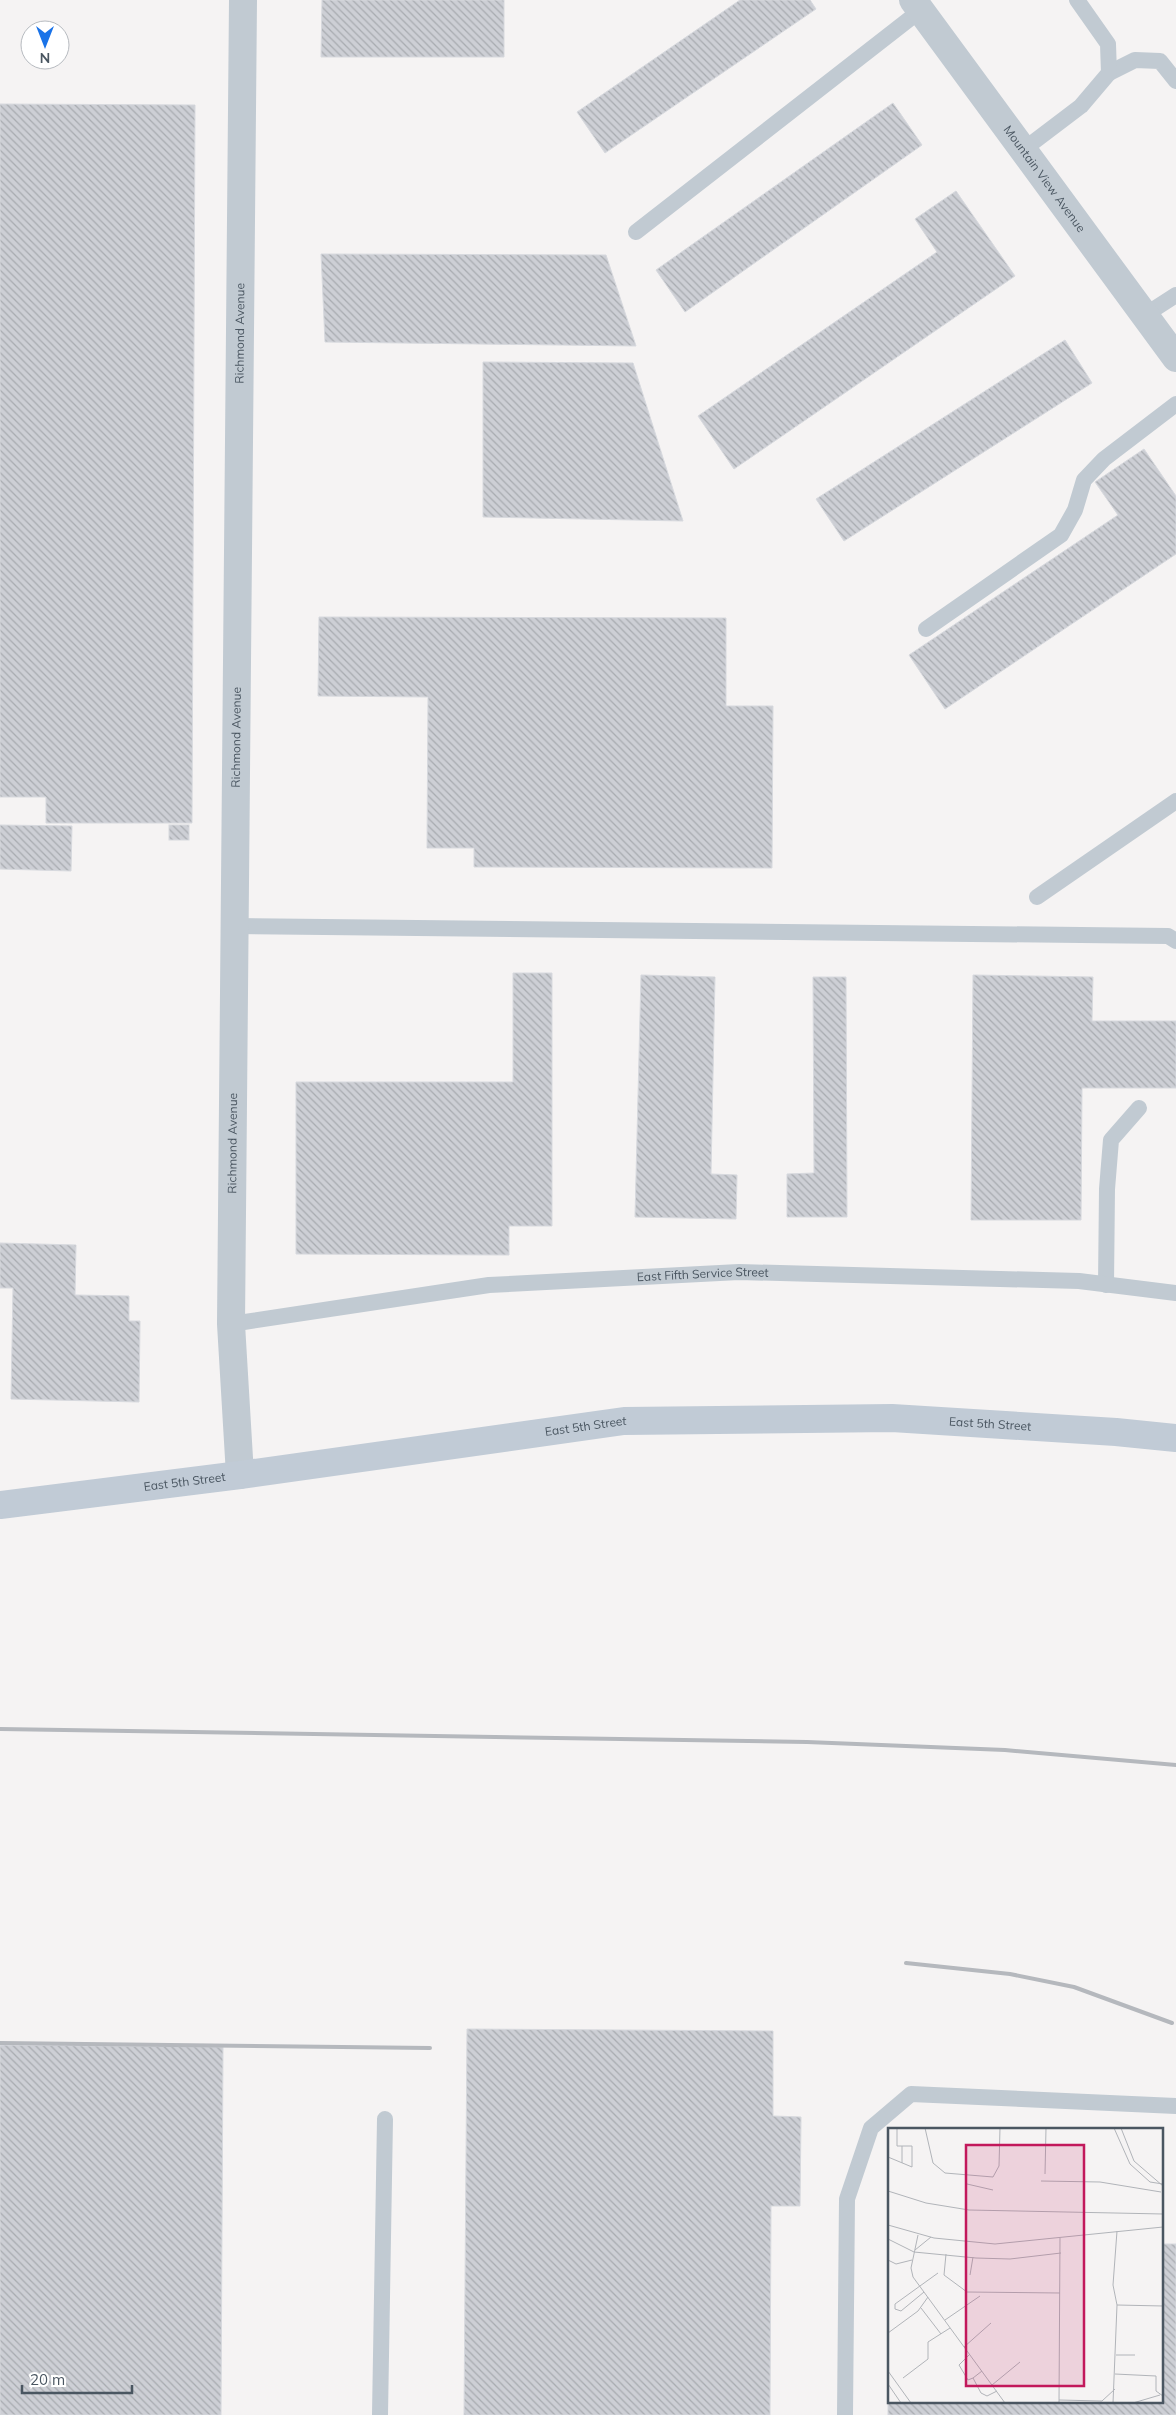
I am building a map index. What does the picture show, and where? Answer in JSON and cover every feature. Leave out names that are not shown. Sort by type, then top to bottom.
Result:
[{"type":"main road","name":"East 5th Street","points":[[0,1505],[240,1475],[624,1421],[892,1418],[1176,1438]]},
{"type":"street","name":"Richmond Avenue","points":[[240,1475],[230,1324],[243,0]]},
{"type":"street","name":"Mountain View Avenue","points":[[917,5],[1176,358]]},
{"type":"lane","points":[[1077,0],[1108,44],[1109,73]]},
{"type":"lane","points":[[636,232],[917,5]]},
{"type":"lane","points":[[1023,150],[1080,106],[1109,73],[1135,60],[1160,61],[1176,81]]},
{"type":"lane","points":[[1144,315],[1176,295]]},
{"type":"lane","points":[[926,630],[1061,535],[1075,510],[1084,480],[1104,459],[1176,404]]},
{"type":"lane","points":[[1037,897],[1176,800]]},
{"type":"lane","points":[[234,926],[1168,936],[1176,941]]},
{"type":"lane","points":[[1106,1284],[1107,1189],[1111,1140],[1139,1108]]},
{"type":"lane","name":"East Fifth Service Street","points":[[230,1324],[489,1285],[739,1272],[1078,1281],[1176,1293]]},
{"type":"lane","points":[[845,2415],[848,2199],[871,2128],[912,2094],[1176,2106]]},
{"type":"lane","points":[[380,2415],[385,2119]]},
{"type":"building","points":[[322,0],[504,0],[504,57],[321,57]]},
{"type":"building","points":[[740,0],[810,0],[816,9],[605,153],[577,112]]},
{"type":"building","points":[[893,103],[922,145],[685,312],[656,270]]},
{"type":"building","points":[[0,104],[195,105],[192,823],[46,823],[46,797],[0,797]]},
{"type":"building","points":[[956,191],[1015,276],[734,469],[698,416],[937,252],[915,219]]},
{"type":"building","points":[[321,254],[606,255],[636,346],[325,342]]},
{"type":"building","points":[[1065,340],[1092,383],[844,541],[816,499]]},
{"type":"building","points":[[483,362],[633,363],[683,521],[483,517]]},
{"type":"building","points":[[1144,449],[1176,496],[1176,554],[945,709],[909,655],[1118,515],[1095,482]]},
{"type":"building","points":[[319,617],[726,618],[726,706],[773,706],[772,868],[474,867],[474,848],[427,848],[428,697],[318,696]]},
{"type":"building","points":[[0,825],[72,826],[71,871],[0,869]]},
{"type":"building","points":[[169,825],[189,825],[189,840],[169,840]]},
{"type":"building","points":[[513,973],[552,973],[552,1226],[509,1226],[509,1255],[296,1254],[296,1082],[513,1082]]},
{"type":"building","points":[[641,975],[715,977],[711,1174],[737,1175],[736,1219],[635,1217]]},
{"type":"building","points":[[973,975],[1093,977],[1092,1021],[1176,1021],[1176,1088],[1082,1088],[1081,1220],[971,1220]]},
{"type":"building","points":[[813,977],[846,977],[847,1217],[787,1217],[787,1174],[814,1173]]},
{"type":"building","points":[[0,1243],[76,1245],[75,1295],[129,1296],[129,1321],[140,1321],[139,1402],[11,1399],[13,1288],[0,1288]]},
{"type":"building","points":[[467,2029],[773,2031],[773,2116],[801,2117],[800,2206],[771,2206],[770,2415],[464,2415]]},
{"type":"building","points":[[0,2045],[223,2047],[221,2415],[0,2415]]},
{"type":"building","points":[[1164,2244],[1176,2244],[1176,2415],[888,2415],[888,2402],[1164,2402]]},
{"type":"railway","points":[[0,1729],[807,1742],[1005,1750],[1176,1765]]},
{"type":"railway","points":[[906,1963],[1010,1974],[1074,1987],[1172,2023]]},
{"type":"railway","points":[[0,2043],[430,2048]]}]
